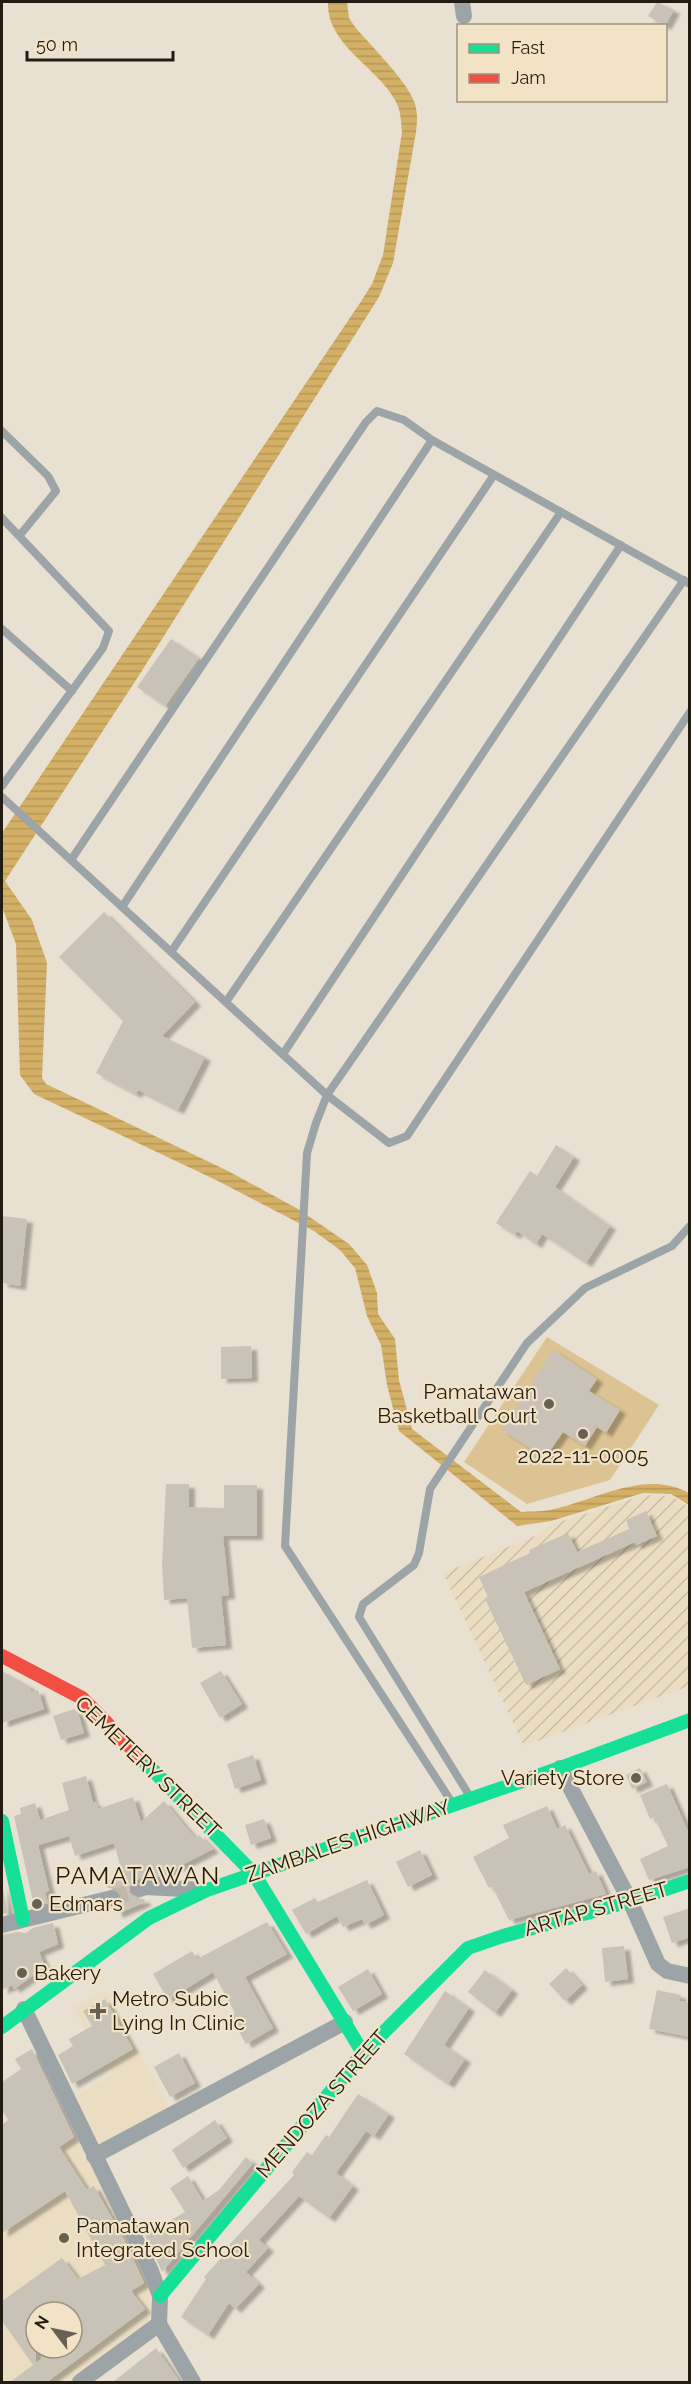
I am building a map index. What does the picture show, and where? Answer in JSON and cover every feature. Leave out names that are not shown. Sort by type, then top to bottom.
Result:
[{"type":"street","name":"CEMETERY STREET","points":[[2,1656],[82,1698],[170,1785],[254,1874],[363,2053]]},
{"type":"street","name":"ZAMBALES HIGHWAY","points":[[2,2027],[149,1918],[207,1890],[453,1803],[560,1768],[690,1720]]},
{"type":"street","points":[[560,1768],[630,1901],[658,1964],[667,1971],[690,1976]]},
{"type":"street","points":[[2,1821],[23,1920]]},
{"type":"street","name":"ARTAP STREET","points":[[502,1936],[630,1901],[690,1881]]},
{"type":"street","points":[[140,1889],[146,1887],[207,1890]]},
{"type":"street","points":[[2,1925],[112,1898]]},
{"type":"street","name":"MENDOZA STREET","points":[[160,2296],[363,2053],[468,1948],[502,1936]]},
{"type":"street","points":[[24,2009],[152,2271],[160,2296],[159,2324],[193,2382]]},
{"type":"street","points":[[94,2156],[345,2022]]},
{"type":"street","points":[[80,2382],[159,2324]]},
{"type":"lane","points":[[71,860],[366,422],[377,411],[404,420],[432,440],[687,582],[327,1095],[307,1153],[285,1546],[453,1803]]},
{"type":"lane","points":[[2,431],[48,476],[56,491],[20,535]]},
{"type":"lane","points":[[122,907],[432,440]]},
{"type":"lane","points":[[171,952],[494,475]]},
{"type":"lane","points":[[226,1002],[561,512]]},
{"type":"lane","points":[[2,518],[109,631],[103,648],[2,786]]},
{"type":"lane","points":[[283,1054],[621,545]]},
{"type":"lane","points":[[2,629],[72,691]]},
{"type":"lane","points":[[2,796],[327,1095],[389,1143],[407,1136],[690,712]]},
{"type":"lane","points":[[470,1798],[359,1617],[363,1604],[414,1565],[419,1553],[430,1489],[527,1343],[585,1288],[672,1246],[690,1226]]},
{"type":"shaded area","points":[[328,2],[347,2],[349,18],[405,86],[416,108],[416,132],[393,263],[379,297],[136,680],[5,881],[32,920],[47,963],[42,1078],[46,1084],[228,1171],[298,1209],[349,1244],[367,1265],[377,1293],[378,1314],[395,1339],[399,1380],[412,1429],[521,1512],[550,1510],[622,1488],[656,1484],[673,1486],[689,1493],[689,1505],[671,1494],[643,1493],[551,1521],[517,1526],[399,1431],[387,1385],[381,1345],[367,1316],[355,1268],[340,1250],[314,1231],[216,1180],[34,1094],[20,1075],[16,944],[2,907],[2,833],[360,303],[372,284],[383,255],[402,132],[400,112],[387,88],[343,42],[335,30]]},
{"type":"shaded area","points":[[547,1337],[659,1405],[610,1480],[527,1504],[464,1462]]},
{"type":"shaded area","points":[[644,1495],[671,1496],[689,1507],[689,1686],[524,1746],[443,1573],[537,1535],[550,1525]]},
{"type":"shaded area","points":[[105,1990],[172,2112],[103,2153],[74,2097],[111,2075],[73,2008]]},
{"type":"shaded area","name":"Pamatawan Integrated School","points":[[77,2136],[151,2289],[149,2305],[151,2333],[87,2382],[2,2382],[2,2186]]},
{"type":"building","points":[[657,2],[674,10],[666,24],[662,24],[648,16]]},
{"type":"building","points":[[171,639],[199,658],[165,706],[137,687]]},
{"type":"building","points":[[104,912],[195,1002],[162,1036],[205,1057],[178,1110],[138,1090],[136,1094],[96,1073],[123,1021],[59,957]]},
{"type":"building","points":[[556,1145],[574,1157],[555,1187],[610,1226],[586,1263],[542,1234],[536,1244],[517,1231],[515,1235],[496,1223],[530,1171],[537,1176]]},
{"type":"building","points":[[2,1216],[27,1219],[20,1286],[2,1283]]},
{"type":"building","points":[[251,1346],[252,1378],[221,1379],[221,1347]]},
{"type":"building","name":"Pamatawan Basketball Court","points":[[553,1350],[597,1379],[589,1391],[620,1410],[606,1433],[597,1427],[585,1446],[563,1432],[545,1458],[502,1430]]},
{"type":"building","points":[[166,1484],[189,1484],[189,1507],[224,1508],[224,1485],[257,1485],[257,1536],[223,1536],[229,1595],[221,1596],[226,1645],[192,1648],[187,1598],[164,1600],[162,1565]]},
{"type":"building","points":[[646,1511],[657,1536],[636,1545],[635,1542],[524,1592],[560,1669],[526,1685],[485,1599],[488,1597],[479,1577],[530,1553],[529,1550],[568,1533],[577,1552],[629,1529],[626,1520]]},
{"type":"building","points":[[2,1671],[29,1686],[31,1692],[38,1690],[44,1709],[2,1723]]},
{"type":"building","points":[[221,1671],[242,1704],[220,1718],[200,1683]]},
{"type":"building","points":[[74,1709],[78,1713],[84,1733],[61,1740],[53,1716]]},
{"type":"building","points":[[253,1755],[261,1780],[235,1789],[227,1764]]},
{"type":"building","name":"Variety Store","points":[[640,1768],[647,1782],[632,1789],[626,1775]]},
{"type":"building","points":[[86,1776],[93,1803],[96,1802],[98,1809],[133,1797],[141,1822],[164,1801],[195,1838],[199,1835],[213,1849],[172,1870],[173,1872],[159,1877],[143,1877],[133,1882],[130,1886],[130,1893],[137,1899],[144,1899],[145,1902],[117,1914],[115,1908],[122,1901],[122,1895],[115,1888],[108,1888],[105,1881],[123,1876],[114,1843],[75,1856],[69,1836],[38,1845],[49,1891],[45,1892],[48,1903],[34,1906],[14,1816],[21,1814],[20,1808],[35,1803],[40,1820],[69,1810],[62,1783]]},
{"type":"building","points":[[667,1784],[690,1836],[690,1867],[649,1880],[640,1859],[668,1846],[654,1817],[650,1819],[640,1795]]},
{"type":"building","points":[[547,1806],[557,1829],[565,1825],[589,1874],[596,1871],[606,1894],[509,1920],[492,1886],[489,1888],[473,1857],[509,1838],[503,1825]]},
{"type":"building","points":[[264,1819],[271,1838],[251,1845],[245,1825]]},
{"type":"building","points":[[420,1850],[432,1875],[408,1887],[396,1862]]},
{"type":"building","points":[[367,1880],[384,1915],[365,1925],[362,1919],[343,1927],[337,1916],[306,1934],[292,1910],[315,1898],[318,1902]]},
{"type":"building","points":[[2,1884],[8,1913],[2,1914]]},
{"type":"building","points":[[690,1908],[690,1937],[672,1943],[663,1917]]},
{"type":"building","points":[[267,1922],[287,1954],[245,1977],[273,2028],[246,2044],[230,2016],[235,2013],[213,1972],[168,2000],[153,1974],[192,1951],[197,1959]]},
{"type":"building","points":[[53,1923],[58,1944],[39,1952],[45,1967],[14,1989],[12,1985],[2,1990],[2,1935],[26,1933],[33,1928]]},
{"type":"building","points":[[624,1946],[628,1979],[605,1982],[602,1948]]},
{"type":"building","points":[[566,1968],[582,1985],[565,2001],[549,1984]]},
{"type":"building","points":[[368,1969],[382,1994],[353,2011],[338,1987]]},
{"type":"building","points":[[485,1970],[512,1990],[495,2013],[468,1992]]},
{"type":"building","points":[[657,1990],[681,1995],[679,2001],[690,2003],[690,2037],[649,2029]]},
{"type":"building","points":[[445,1991],[469,2008],[444,2045],[465,2059],[448,2084],[404,2054]]},
{"type":"building","points":[[105,1999],[133,2049],[72,2084],[58,2055],[73,2046],[69,2039],[92,2026],[83,2011]]},
{"type":"building","points":[[32,2049],[74,2137],[59,2147],[87,2190],[94,2186],[127,2245],[144,2283],[131,2291],[145,2309],[84,2354],[84,2300],[24,2300],[24,2352],[2,2321],[2,2301],[62,2258],[78,2279],[105,2265],[65,2191],[2,2233],[2,2125],[8,2120],[2,2110],[2,2082],[21,2069],[15,2059]]},
{"type":"building","points":[[179,2053],[195,2083],[170,2097],[154,2067]]},
{"type":"building","points":[[358,2094],[389,2114],[374,2136],[366,2131],[336,2173],[353,2186],[329,2218],[299,2196],[259,2240],[268,2248],[246,2272],[259,2284],[235,2309],[229,2303],[208,2335],[181,2317],[206,2279],[204,2277],[231,2247],[229,2245],[294,2175],[292,2172],[307,2152],[312,2155],[326,2135],[329,2137]]},
{"type":"building","points":[[215,2120],[227,2138],[183,2168],[172,2150]]},
{"type":"building","points":[[246,2157],[253,2163],[191,2237],[182,2243],[184,2246],[162,2272],[145,2235],[185,2212],[170,2188],[188,2176],[203,2201],[219,2190]]},
{"type":"building","points":[[156,2348],[180,2382],[113,2382]]},
{"type":"building","points":[[29,2360],[36,2360],[36,2363],[40,2360],[77,2360],[47,2382],[10,2382],[33,2365]]},
{"type":"tunnel","points":[[112,1898],[140,1889]]},
{"type":"traffic: fast","points":[[2,2027],[149,1918],[207,1890],[560,1768],[690,1720]]},
{"type":"traffic: fast","points":[[140,1757],[254,1874],[363,2053]]},
{"type":"traffic: fast","points":[[2,1821],[23,1920]]},
{"type":"traffic: fast","points":[[160,2296],[363,2053],[468,1948],[630,1901],[690,1881]]},
{"type":"traffic: jam","points":[[2,1656],[82,1698],[140,1757]]},
{"type":"place","name":"Pamatawan Basketball Court","points":[[549,1404]]},
{"type":"place","name":"2022-11-0005","points":[[583,1434]]},
{"type":"place","name":"Variety Store","points":[[636,1778]]},
{"type":"place","name":"Edmars","points":[[37,1904]]},
{"type":"place","name":"Bakery","points":[[22,1973]]},
{"type":"place","name":"Metro Subic Lying In Clinic","points":[[98,2011]]},
{"type":"place","name":"Pamatawan Integrated School","points":[[64,2238]]},
{"type":"district","name":"PAMATAWAN","points":[[138,1876]]}]
